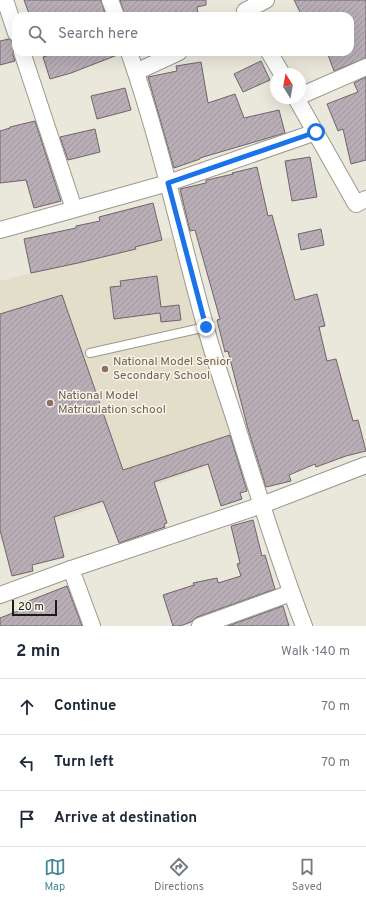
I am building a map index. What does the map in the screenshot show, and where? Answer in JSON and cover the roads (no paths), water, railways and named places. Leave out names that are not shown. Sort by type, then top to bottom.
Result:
[{"type":"street","points":[[5,0],[12,21]]},
{"type":"street","points":[[110,0],[114,12]]},
{"type":"street","points":[[244,9],[266,0]]},
{"type":"street","points":[[23,56],[74,209]]},
{"type":"street","points":[[130,56],[168,183],[206,327],[262,505],[291,593],[304,626]]},
{"type":"street","points":[[136,72],[170,56]]},
{"type":"street","points":[[271,56],[278,68]]},
{"type":"street","points":[[306,93],[366,67]]},
{"type":"street","points":[[300,104],[356,204],[366,199]]},
{"type":"street","points":[[0,230],[168,183],[316,132]]},
{"type":"street","points":[[0,595],[71,569],[262,505],[366,465]]},
{"type":"street","points":[[71,569],[92,626]]},
{"type":"street","points":[[200,626],[291,593]]},
{"type":"lane","points":[[90,354],[206,327]]},
{"type":"place","name":"National Model Senior Secondary School","points":[[105,369]]},
{"type":"place","name":"National Model Matriculation school","points":[[50,403]]}]
